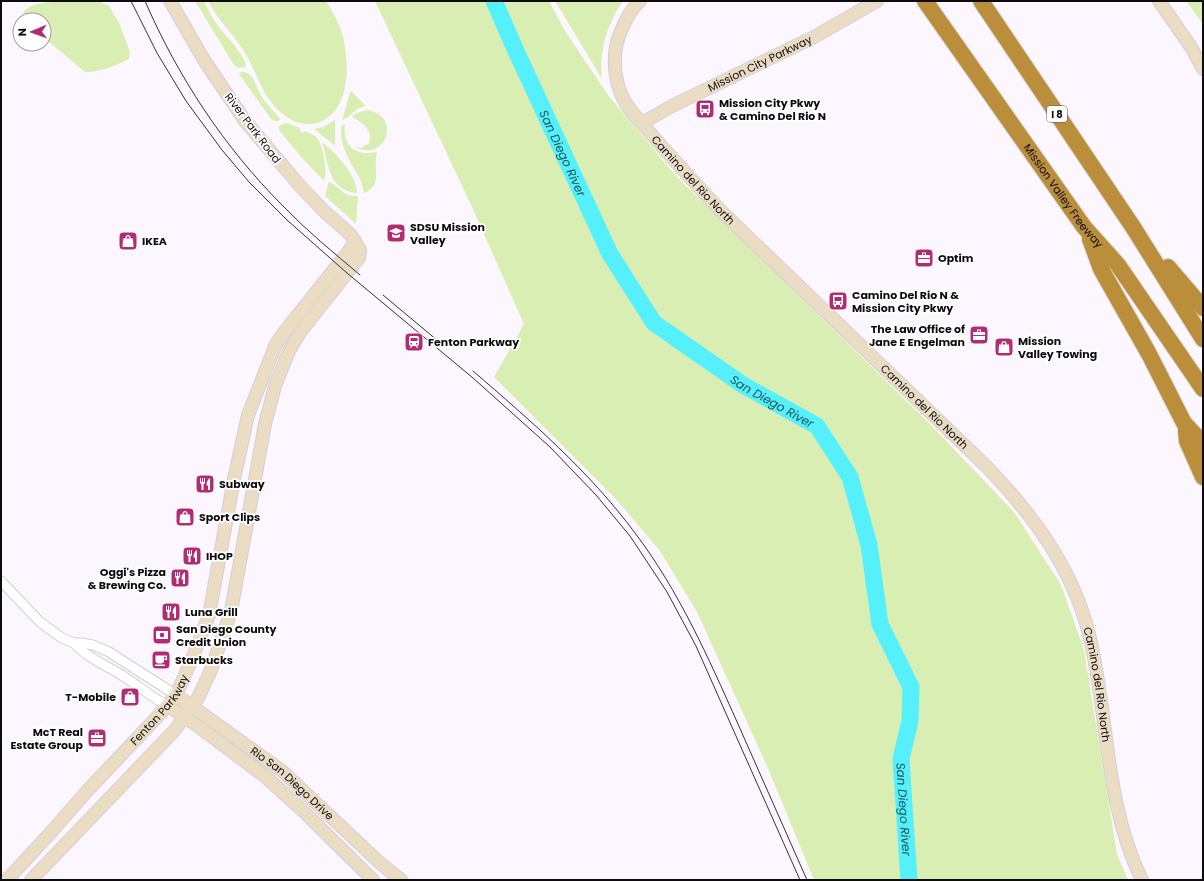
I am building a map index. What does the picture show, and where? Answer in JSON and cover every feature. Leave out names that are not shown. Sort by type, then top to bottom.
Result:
[{"type":"highway","name":"Mission Valley Freeway","points":[[925,1],[1084,227],[1118,265],[1203,390]]},
{"type":"highway","name":"I 8","points":[[981,1],[1133,227],[1203,339]]},
{"type":"highway","points":[[1084,227],[1102,269],[1149,354],[1184,423],[1198,438],[1203,448]]},
{"type":"highway","points":[[1133,227],[1203,308]]},
{"type":"highway","points":[[1184,423],[1187,441],[1203,477]]},
{"type":"main road","name":"River Park Road","points":[[170,1],[204,60],[245,121],[300,186],[325,212],[351,235],[355,241]]},
{"type":"main road","name":"Camino del Rio North","points":[[640,1],[626,21],[618,36],[615,49],[617,80],[621,94],[628,107],[680,168],[742,232],[986,466],[1023,506],[1046,538],[1058,558],[1074,592],[1089,633],[1096,668],[1117,809],[1130,851],[1142,880]]},
{"type":"main road","name":"Mission City Parkway","points":[[642,123],[672,106],[814,37],[877,1]]},
{"type":"main road","points":[[1159,1],[1191,47],[1203,70]]},
{"type":"main road","name":"Fenton Parkway","points":[[7,880],[88,790],[168,706],[176,695],[209,615],[234,479],[248,415],[276,344],[284,331],[322,286],[355,241],[360,250],[359,258],[301,331],[288,351],[275,386],[265,424],[231,611],[211,670],[198,698],[174,731],[31,880]]},
{"type":"main road","points":[[318,309],[322,296],[322,286]]},
{"type":"main road","name":"Rio San Diego Drive","points":[[176,695],[188,712],[267,778],[301,809],[373,880]]},
{"type":"main road","name":"Rio San Diego Drive","points":[[168,706],[188,712],[282,771],[380,863],[401,880]]},
{"type":"street","points":[[1,581],[40,622],[62,638],[74,643],[82,643],[109,652],[176,695]]},
{"type":"street","points":[[74,643],[81,651],[127,678],[152,697],[168,706]]},
{"type":"green space","points":[[98,1],[109,6],[119,23],[130,52],[129,59],[108,68],[85,72],[52,45],[52,12],[24,12],[29,7],[47,2]]},
{"type":"green space","points":[[195,1],[204,1],[216,23],[243,57],[246,67],[238,68],[234,65]]},
{"type":"green space","points":[[208,1],[326,1],[336,18],[343,36],[345,47],[347,71],[346,83],[338,106],[322,121],[313,124],[302,124],[285,115],[269,99],[242,48]]},
{"type":"green space","points":[[375,1],[549,1],[565,31],[608,95],[677,177],[927,421],[1014,512],[1061,585],[1084,650],[1117,854],[1128,880],[814,880],[767,766],[697,612],[660,551],[616,499],[494,377],[524,324],[472,207]]},
{"type":"green space","points":[[555,1],[623,1],[617,10],[605,38],[601,68],[602,79]]},
{"type":"green space","points":[[1186,1],[1203,1],[1203,24]]},
{"type":"green space","points":[[241,72],[248,73],[252,77],[264,100],[280,119],[279,121],[271,119],[239,74]]},
{"type":"green space","points":[[350,92],[352,92],[366,106],[357,109],[347,118],[342,120]]},
{"type":"green space","points":[[367,110],[378,114],[384,120],[387,128],[386,136],[382,144],[375,149],[366,150],[355,147],[361,148],[369,143],[370,134],[363,124],[352,117],[356,113]]},
{"type":"green space","points":[[335,120],[335,146],[314,129],[323,127]]},
{"type":"green space","points":[[285,123],[300,128],[301,133],[306,131],[317,138],[324,159],[324,181],[302,158],[279,130],[279,126]]},
{"type":"green space","points":[[345,124],[346,138],[351,147],[361,153],[377,153],[376,181],[370,190],[364,193],[361,181],[345,152],[343,145],[341,127]]},
{"type":"green space","points":[[322,142],[339,158],[350,172],[354,179],[357,193],[347,191],[335,182],[331,175]]},
{"type":"green space","points":[[330,182],[348,195],[358,196],[356,224],[325,196],[328,183]]},
{"type":"waterway","name":"San Diego River","points":[[494,1],[610,254],[654,323],[743,385],[817,426],[850,477],[869,545],[880,624],[911,687],[910,721],[901,759],[909,880]]},
{"type":"tram line","points":[[131,1],[157,53],[186,101],[222,150],[249,182],[287,220],[347,273],[473,378],[550,447],[596,495],[630,536],[667,592],[696,646],[800,880]]},
{"type":"tram line","points":[[145,1],[172,57],[188,84],[204,110],[241,160],[292,215],[360,275]]},
{"type":"tram line","points":[[383,295],[444,346]]},
{"type":"tram line","points":[[473,371],[538,428],[579,468],[617,510],[651,555],[679,601],[704,649],[807,880]]},
{"type":"place","name":"Mission City Pkwy & Camino Del Rio N","points":[[705,109]]},
{"type":"place","name":"SDSU Mission Valley","points":[[396,233]]},
{"type":"place","name":"IKEA","points":[[128,241]]},
{"type":"place","name":"Optim","points":[[924,258]]},
{"type":"place","name":"Camino Del Rio N & Mission City Pkwy","points":[[838,301]]},
{"type":"place","name":"The Law Office of Jane E Engelman","points":[[979,335]]},
{"type":"place","name":"Fenton Parkway","points":[[414,342]]},
{"type":"place","name":"Mission Valley Towing","points":[[1004,347]]},
{"type":"place","name":"Subway","points":[[205,484]]},
{"type":"place","name":"Sport Clips","points":[[185,517]]},
{"type":"place","name":"IHOP","points":[[192,556]]},
{"type":"place","name":"Oggi's Pizza & Brewing Co.","points":[[180,578]]},
{"type":"place","name":"Luna Grill","points":[[171,612]]},
{"type":"place","name":"San Diego County Credit Union","points":[[162,635]]},
{"type":"place","name":"Starbucks","points":[[161,660]]},
{"type":"place","name":"T-Mobile","points":[[130,697]]},
{"type":"place","name":"McT Real Estate Group","points":[[97,738]]}]
